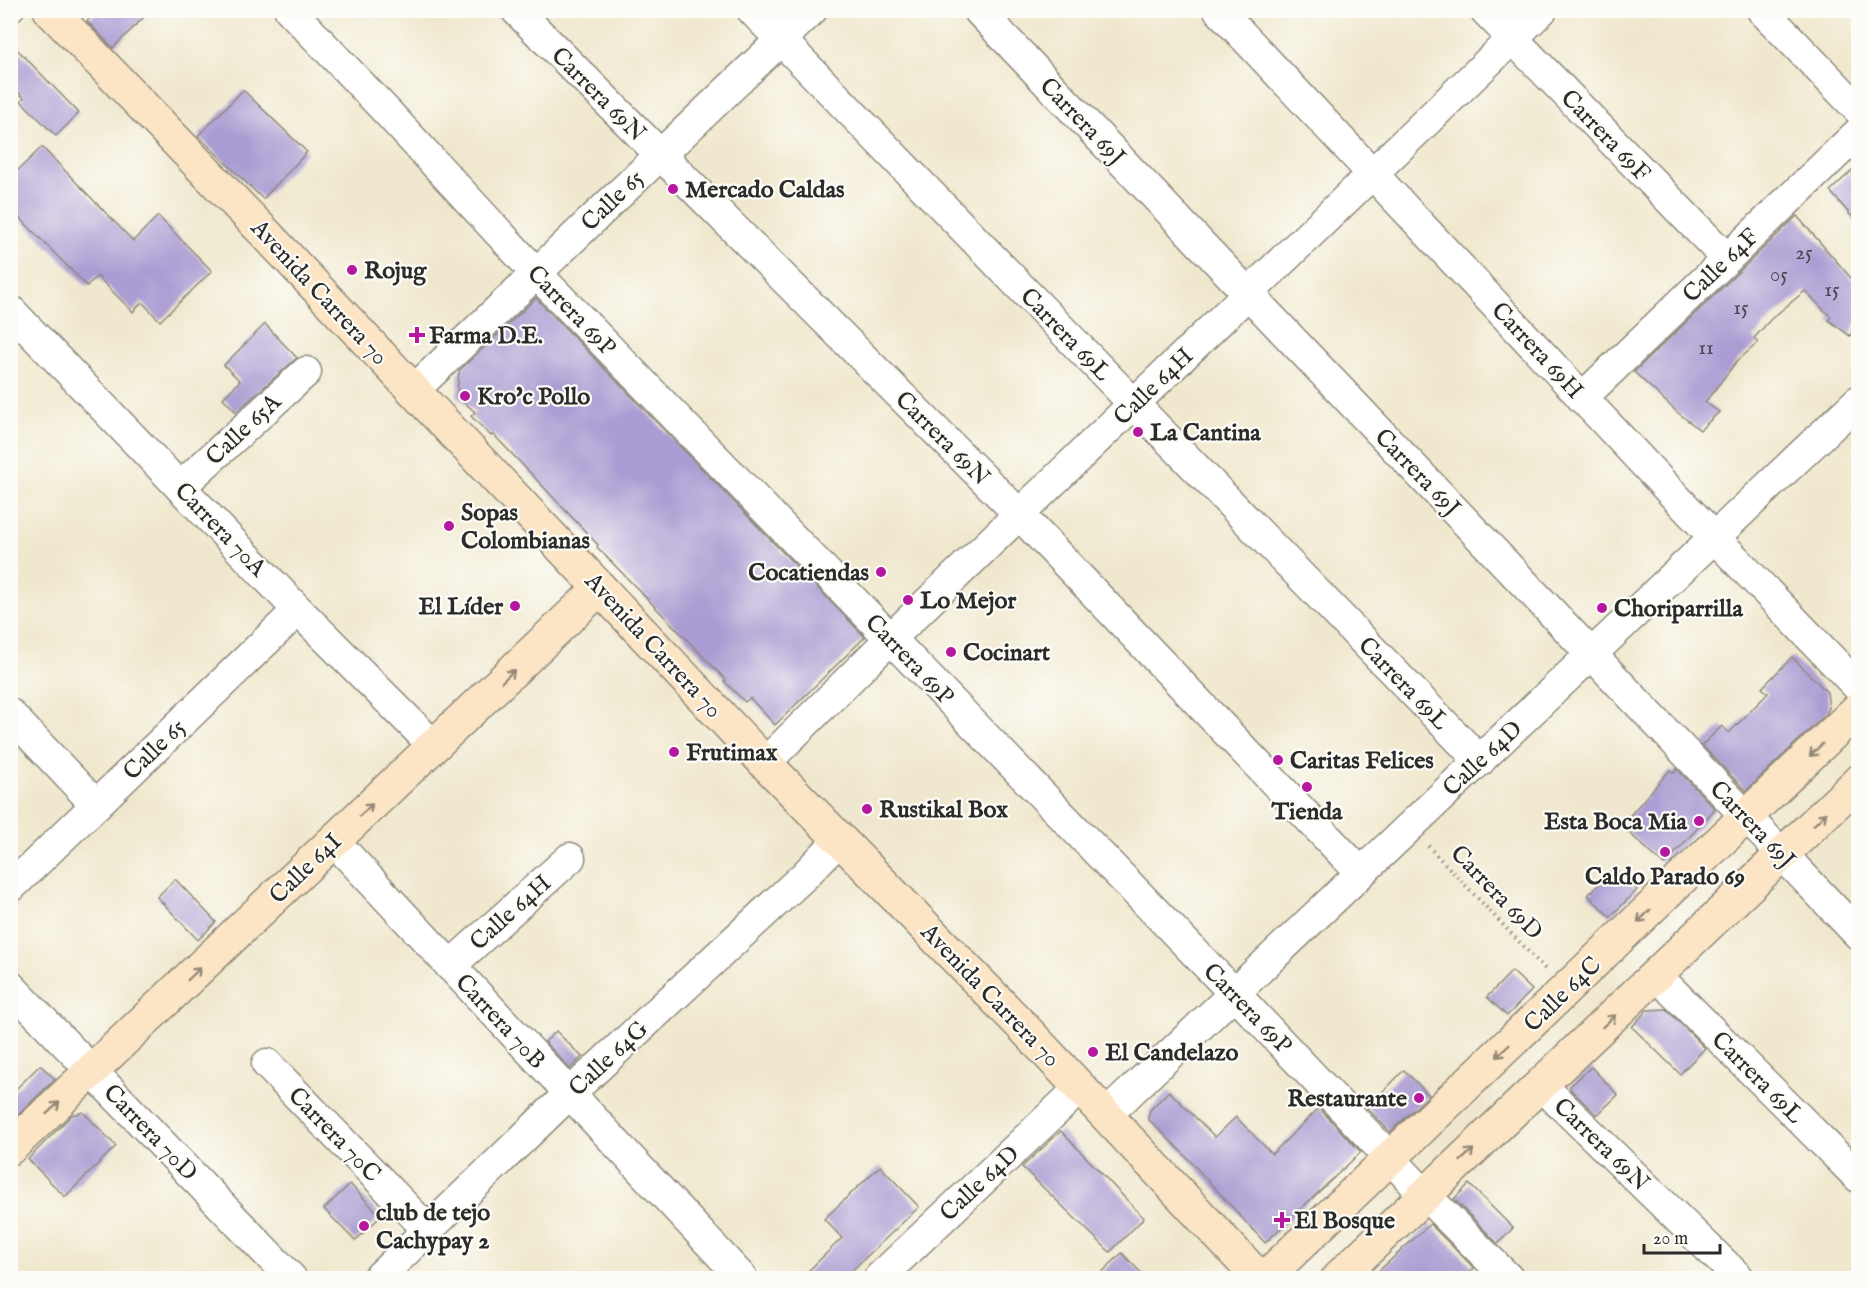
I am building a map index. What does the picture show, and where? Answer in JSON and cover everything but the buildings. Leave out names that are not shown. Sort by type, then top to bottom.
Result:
[{"type":"street","name":"Carrera 69P","points":[[290,10],[388,112],[536,273],[1234,993],[1390,1159],[1508,1278]]},
{"type":"street","name":"Carrera 69N","points":[[516,10],[1019,514],[1361,873]]},
{"type":"street","name":"Carrera 69L","points":[[752,10],[1480,761]]},
{"type":"street","name":"Calle 65","points":[[414,390],[812,10]]},
{"type":"street","name":"Carrera 69J","points":[[978,10],[1858,934]]},
{"type":"street","name":"Carrera 69H","points":[[1220,10],[1582,398],[1858,687]]},
{"type":"street","name":"Carrera 69F","points":[[1485,10],[1726,259]]},
{"type":"street","name":"Calle 64H","points":[[765,763],[890,639],[1542,10]]},
{"type":"street","points":[[1762,10],[1858,109]]},
{"type":"street","name":"Avenida Carrera 70","points":[[54,12],[765,763],[1106,1115],[1259,1278]]},
{"type":"street","name":"Calle 64F","points":[[1582,398],[1858,133]]},
{"type":"street","name":"Carrera 70A","points":[[10,310],[298,610],[434,746]]},
{"type":"street","name":"Calle 65A","points":[[180,488],[306,372]]},
{"type":"street","name":"Calle 64D","points":[[1106,1115],[1858,401]]},
{"type":"street","name":"Calle 64I","points":[[10,1148],[600,588]]},
{"type":"street","name":"Calle 65","points":[[10,888],[298,610]]},
{"type":"street","name":"Calle 64C","points":[[1264,1278],[1858,709]]},
{"type":"street","points":[[10,714],[96,805]]},
{"type":"street","points":[[1338,1278],[1858,782]]},
{"type":"street","name":"Calle 64G","points":[[378,1278],[569,1094],[804,876],[840,839]]},
{"type":"street","name":"Carrera 70B","points":[[334,841],[742,1278]]},
{"type":"street","name":"Calle 64H","points":[[450,966],[570,858]]},
{"type":"street","name":"Carrera 69L","points":[[1657,976],[1858,1177]]},
{"type":"street","name":"Carrera 70D","points":[[10,986],[291,1278]]},
{"type":"street","name":"Carrera 70C","points":[[267,1064],[428,1230]]},
{"type":"street","name":"Carrera 69N","points":[[1541,1085],[1739,1278]]},
{"type":"street","name":"Calle 64D","points":[[879,1278],[1080,1088]]},
{"type":"lane","points":[[10,17],[17,10]]},
{"type":"path","name":"Carrera 69D","points":[[1410,826],[1550,974]]},
{"type":"place","name":"Mercado Caldas","points":[[673,189]]},
{"type":"place","name":"Rojug","points":[[352,270]]},
{"type":"place","name":"Farma D.E.","points":[[417,335]]},
{"type":"place","name":"Kro'c Pollo","points":[[465,396]]},
{"type":"place","name":"La Cantina","points":[[1138,432]]},
{"type":"place","name":"Sopas Colombianas","points":[[449,526]]},
{"type":"place","name":"Cocatiendas","points":[[881,572]]},
{"type":"place","name":"Lo Mejor","points":[[908,600]]},
{"type":"place","name":"El Líder","points":[[515,606]]},
{"type":"place","name":"Choriparrilla","points":[[1602,608]]},
{"type":"place","name":"Cocinart","points":[[951,652]]},
{"type":"place","name":"Frutimax","points":[[674,752]]},
{"type":"place","name":"Caritas Felices","points":[[1278,760]]},
{"type":"place","name":"Tienda","points":[[1307,787]]},
{"type":"place","name":"Rustikal Box","points":[[867,809]]},
{"type":"place","name":"Esta Boca Mia","points":[[1699,821]]},
{"type":"place","name":"Caldo Parado 69","points":[[1665,852]]},
{"type":"place","name":"El Candelazo","points":[[1093,1052]]},
{"type":"place","name":"Restaurante","points":[[1419,1098]]},
{"type":"place","name":"El Bosque","points":[[1282,1220]]},
{"type":"place","name":"club de tejo Cachypay 2","points":[[364,1226]]}]
